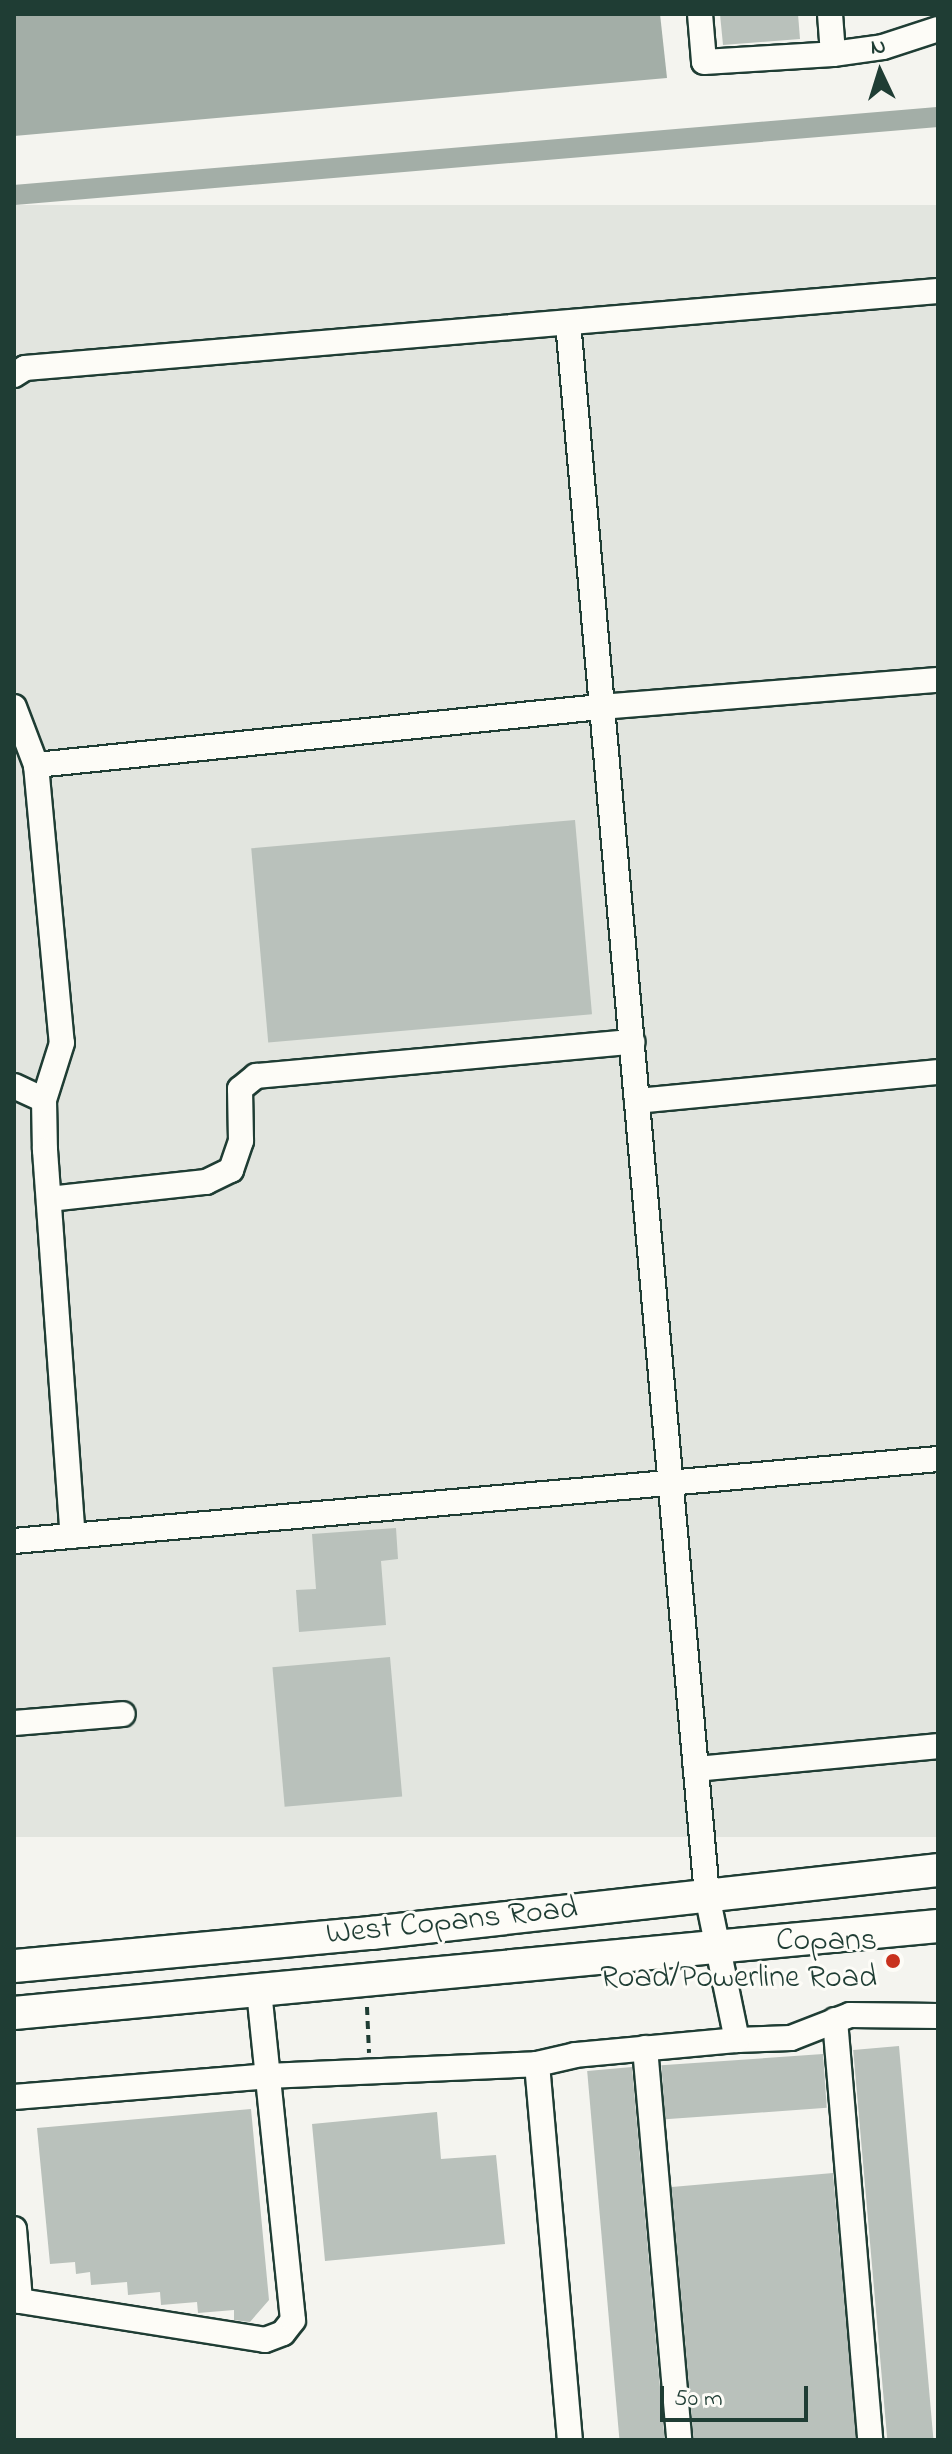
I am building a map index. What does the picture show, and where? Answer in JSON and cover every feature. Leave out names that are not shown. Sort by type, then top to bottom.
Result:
[{"type":"main road","name":"West Copans Road","points":[[14,1966],[371,1933],[938,1870]]},
{"type":"main road","name":"West Copans Road","points":[[14,2013],[721,1949],[938,1926]]},
{"type":"lane","points":[[700,14],[704,62],[833,54],[883,47],[938,29]]},
{"type":"lane","points":[[830,14],[833,54]]},
{"type":"lane","points":[[14,375],[25,368],[938,291]]},
{"type":"lane","points":[[568,323],[707,1895],[721,1949],[737,2040]]},
{"type":"lane","points":[[36,765],[600,707],[938,680]]},
{"type":"lane","points":[[14,707],[36,765],[62,1043],[44,1100],[73,1536]]},
{"type":"lane","points":[[49,1199],[206,1182],[231,1170],[241,1141],[240,1089],[256,1076],[632,1042]]},
{"type":"lane","points":[[637,1101],[938,1072]]},
{"type":"lane","points":[[14,1086],[44,1100]]},
{"type":"lane","points":[[14,1541],[938,1459]]},
{"type":"lane","points":[[14,1723],[123,1714]]},
{"type":"lane","points":[[696,1769],[938,1746]]},
{"type":"lane","points":[[14,2229],[17,2301],[265,2340],[283,2333],[293,2320],[259,1991]]},
{"type":"lane","points":[[14,2097],[267,2076],[537,2064],[575,2055],[791,2038],[835,2020],[871,2014],[908,2018],[938,2016]]},
{"type":"lane","points":[[835,2020],[870,2440]]},
{"type":"lane","points":[[645,2048],[679,2440]]},
{"type":"lane","points":[[537,2064],[570,2440]]},
{"type":"path","points":[[367,2007],[369,2063]]},
{"type":"shaded area","points":[[14,14],[660,14],[667,78],[14,136]]},
{"type":"shaded area","points":[[14,205],[938,205],[938,1837],[14,1837]]},
{"type":"building","points":[[720,14],[798,14],[800,39],[723,45]]},
{"type":"building","points":[[575,820],[592,1014],[268,1043],[251,848]]},
{"type":"building","points":[[396,1528],[398,1559],[381,1561],[386,1625],[299,1632],[296,1590],[316,1589],[312,1534]]},
{"type":"building","points":[[390,1657],[402,1796],[285,1807],[272,1667]]},
{"type":"building","points":[[899,2046],[933,2440],[887,2440],[853,2050]]},
{"type":"building","points":[[823,2054],[827,2108],[665,2119],[661,2065]]},
{"type":"building","points":[[632,2067],[665,2440],[619,2440],[587,2071]]},
{"type":"building","points":[[251,2109],[269,2300],[250,2322],[234,2320],[234,2310],[198,2313],[197,2302],[161,2305],[160,2292],[128,2295],[127,2282],[91,2285],[90,2272],[76,2274],[75,2262],[50,2264],[37,2128]]},
{"type":"building","points":[[437,2112],[441,2159],[496,2155],[505,2244],[325,2261],[312,2124]]},
{"type":"building","points":[[833,2173],[856,2440],[694,2440],[672,2187]]},
{"type":"waterway","points":[[14,195],[938,117]]},
{"type":"place","name":"Copans Road/Powerline Road","points":[[893,1961]]}]
